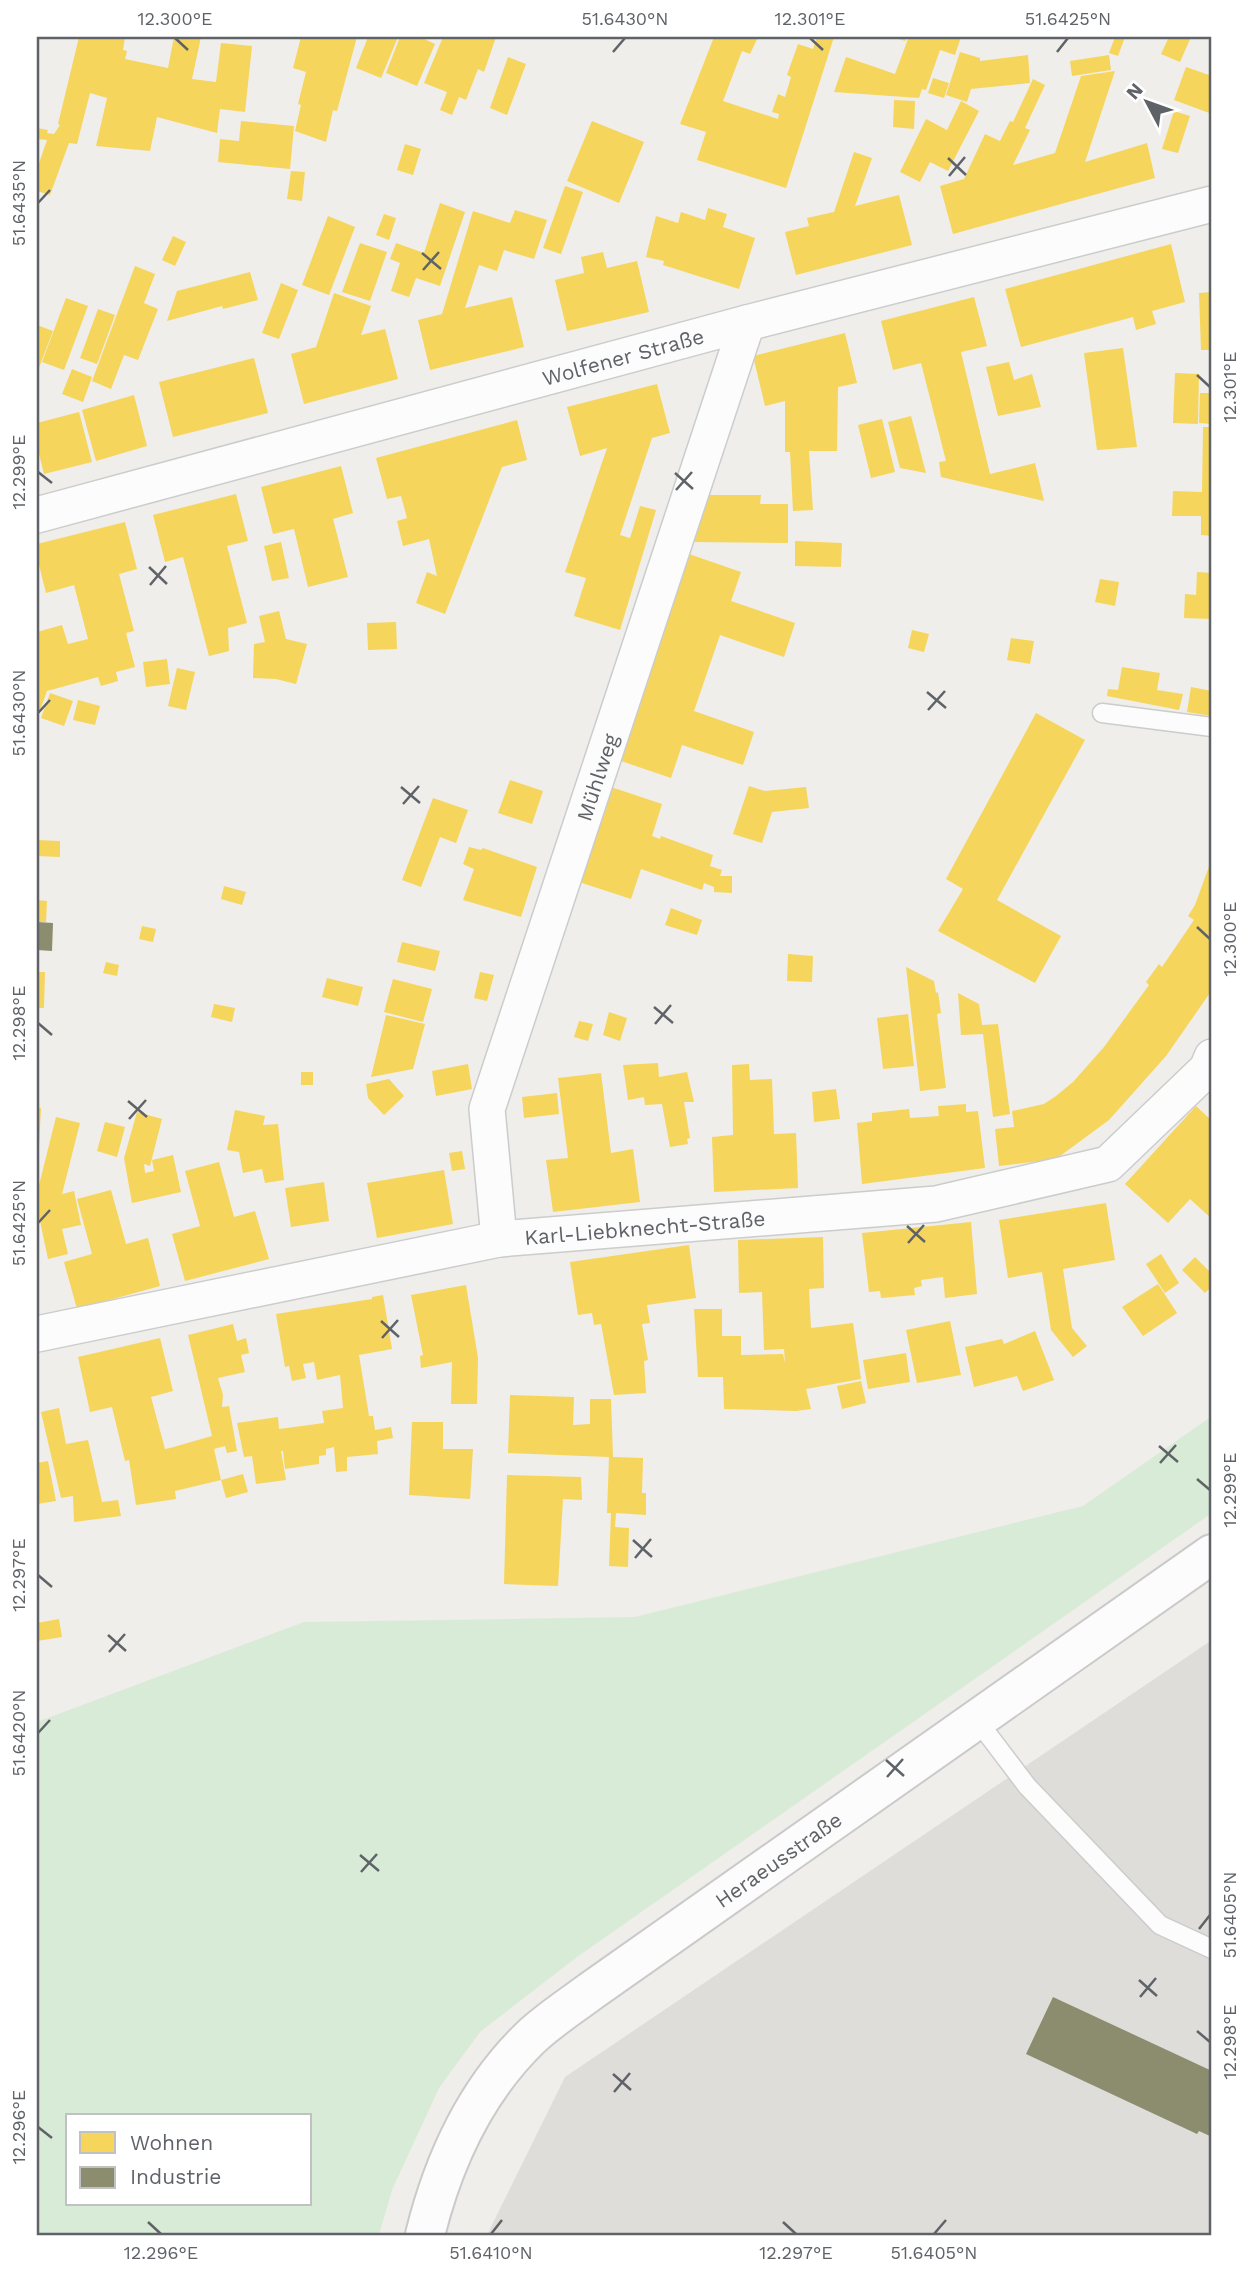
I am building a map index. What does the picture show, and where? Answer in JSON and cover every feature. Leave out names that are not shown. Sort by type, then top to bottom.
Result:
[{"type":"street","name":"Wolfener Straße","points":[[37,515],[747,323],[1212,204]]},
{"type":"street","name":"Mühlweg","points":[[499,1239],[487,1109],[747,323]]},
{"type":"street","name":"Karl-Liebknecht-Straße","points":[[37,1334],[499,1239],[936,1204],[1108,1164],[1207,1069],[1212,1057]]},
{"type":"street","name":"Heraeusstraße","points":[[425,2235],[447,2165],[464,2128],[504,2067],[531,2037],[591,1991],[1212,1554]]},
{"type":"lane","points":[[1102,713],[1212,727]]},
{"type":"lane","points":[[977,1720],[1027,1786],[1160,1925],[1212,1950]]},
{"type":"shaded area","points":[[1212,1640],[1212,2235],[487,2235],[565,2077]]},
{"type":"green space","points":[[1212,1416],[1212,1513],[577,1957],[480,2032],[439,2088],[392,2190],[379,2235],[37,2235],[37,1722],[304,1622],[635,1617],[1083,1506]]},
{"type":"building: Wohnen","points":[[79,37],[125,37],[125,59],[168,68],[174,37],[201,37],[192,79],[216,82],[221,43],[252,46],[245,112],[220,109],[217,133],[157,117],[150,151],[96,146],[107,98],[90,93],[77,144],[69,143],[50,195],[37,191],[37,169],[47,140],[37,139],[37,128],[54,134],[60,125],[58,124]]},
{"type":"building: Wohnen","points":[[301,37],[357,37],[337,111],[333,110],[326,142],[295,131],[306,72],[293,68]]},
{"type":"building: Wohnen","points":[[368,37],[398,37],[381,78],[356,68]]},
{"type":"building: Wohnen","points":[[400,37],[420,37],[435,44],[417,86],[386,73]]},
{"type":"building: Wohnen","points":[[443,37],[496,37],[484,72],[478,69],[466,100],[459,97],[452,115],[440,110],[447,92],[424,83]]},
{"type":"building: Wohnen","points":[[714,37],[758,37],[750,54],[742,51],[723,101],[778,119],[779,114],[772,112],[778,94],[785,97],[791,77],[787,75],[798,44],[813,49],[817,37],[834,37],[786,188],[697,160],[706,132],[680,124]]},
{"type":"building: Wohnen","points":[[893,37],[961,37],[955,55],[940,50],[926,90],[922,89],[919,98],[834,92],[846,57],[895,74],[908,39],[905,41]]},
{"type":"building: Wohnen","points":[[1115,37],[1125,37],[1118,56],[1109,53]]},
{"type":"building: Wohnen","points":[[1161,37],[1191,37],[1180,62],[1161,54],[1168,39]]},
{"type":"building: Wohnen","points":[[960,52],[980,58],[980,61],[1028,55],[1030,83],[971,89],[967,102],[946,95]]},
{"type":"building: Wohnen","points":[[1109,55],[1111,70],[1072,76],[1070,61]]},
{"type":"building: Wohnen","points":[[508,57],[526,64],[507,115],[490,108]]},
{"type":"building: Wohnen","points":[[1186,67],[1212,76],[1212,114],[1174,100]]},
{"type":"building: Wohnen","points":[[1115,71],[1085,162],[1147,143],[1155,178],[953,234],[940,186],[964,179],[985,134],[1000,141],[1010,121],[1013,122],[1033,79],[1045,85],[1025,128],[1030,130],[1013,165],[1055,153],[1081,76]]},
{"type":"building: Wohnen","points":[[933,78],[949,83],[944,98],[928,93]]},
{"type":"building: Wohnen","points":[[894,100],[915,101],[914,129],[893,127]]},
{"type":"building: Wohnen","points":[[961,101],[979,111],[948,171],[930,162],[920,182],[900,172],[926,119],[947,130]]},
{"type":"building: Wohnen","points":[[1174,111],[1190,116],[1178,153],[1162,149]]},
{"type":"building: Wohnen","points":[[241,121],[294,126],[290,169],[218,162],[220,139],[239,141]]},
{"type":"building: Wohnen","points":[[592,121],[644,142],[619,203],[567,181]]},
{"type":"building: Wohnen","points":[[405,144],[421,149],[413,175],[397,170]]},
{"type":"building: Wohnen","points":[[854,152],[872,158],[855,206],[899,195],[912,245],[796,275],[785,232],[809,226],[807,218],[834,212]]},
{"type":"building: Wohnen","points":[[291,171],[305,172],[302,201],[287,199]]},
{"type":"building: Wohnen","points":[[565,186],[583,192],[561,254],[543,248]]},
{"type":"building: Wohnen","points":[[440,203],[465,212],[440,286],[416,278],[409,297],[391,291],[400,263],[390,259],[396,243],[424,253]]},
{"type":"building: Wohnen","points":[[708,208],[727,214],[723,227],[755,238],[739,289],[646,257],[656,216],[678,223],[681,212],[705,220]]},
{"type":"building: Wohnen","points":[[515,210],[547,220],[534,259],[504,250],[497,271],[479,265],[465,308],[512,297],[524,347],[430,370],[418,320],[442,314],[473,211],[510,223]]},
{"type":"building: Wohnen","points":[[384,214],[396,218],[389,240],[376,235]]},
{"type":"building: Wohnen","points":[[328,216],[355,227],[329,295],[302,285]]},
{"type":"building: Wohnen","points":[[173,236],[186,242],[175,266],[162,260]]},
{"type":"building: Wohnen","points":[[360,243],[387,252],[370,301],[342,292]]},
{"type":"building: Wohnen","points":[[1171,244],[1185,302],[1152,311],[1156,324],[1136,330],[1133,317],[1021,347],[1005,289]]},
{"type":"building: Wohnen","points":[[603,252],[607,268],[637,261],[649,312],[567,331],[555,280],[584,273],[581,257]]},
{"type":"building: Wohnen","points":[[135,266],[155,274],[144,303],[158,309],[138,360],[124,355],[111,389],[92,381]]},
{"type":"building: Wohnen","points":[[250,272],[258,300],[223,309],[222,306],[167,321],[177,291]]},
{"type":"building: Wohnen","points":[[281,283],[298,290],[279,339],[262,333]]},
{"type":"building: Wohnen","points":[[1212,292],[1212,350],[1201,350],[1199,293]]},
{"type":"building: Wohnen","points":[[334,293],[371,306],[361,335],[385,329],[398,379],[304,404],[291,354],[316,347]]},
{"type":"building: Wohnen","points":[[974,297],[987,346],[961,352],[990,474],[1035,463],[1044,501],[941,477],[939,462],[946,461],[921,363],[893,370],[881,321]]},
{"type":"building: Wohnen","points":[[66,298],[88,306],[64,370],[42,362]]},
{"type":"building: Wohnen","points":[[98,309],[115,315],[97,364],[80,358]]},
{"type":"building: Wohnen","points":[[37,325],[53,331],[37,373]]},
{"type":"building: Wohnen","points":[[845,333],[857,383],[838,387],[837,451],[809,451],[813,510],[793,511],[790,452],[785,452],[785,401],[765,406],[753,356]]},
{"type":"building: Wohnen","points":[[1123,348],[1137,447],[1097,450],[1084,353]]},
{"type":"building: Wohnen","points":[[254,358],[268,413],[173,437],[159,382]]},
{"type":"building: Wohnen","points":[[1009,362],[1014,380],[1032,374],[1041,407],[998,416],[986,367]]},
{"type":"building: Wohnen","points":[[72,369],[92,377],[83,402],[62,394]]},
{"type":"building: Wohnen","points":[[1175,373],[1199,374],[1198,424],[1173,423]]},
{"type":"building: Wohnen","points":[[657,384],[670,433],[652,438],[620,535],[630,538],[640,506],[656,510],[620,630],[574,616],[586,578],[565,572],[607,448],[580,456],[567,407]]},
{"type":"building: Wohnen","points":[[1200,393],[1212,393],[1212,424],[1199,423]]},
{"type":"building: Wohnen","points":[[134,395],[147,446],[96,461],[82,410]]},
{"type":"building: Wohnen","points":[[79,412],[92,462],[44,474],[37,446],[37,423]]},
{"type":"building: Wohnen","points":[[911,416],[926,473],[900,468],[888,422]]},
{"type":"building: Wohnen","points":[[882,419],[895,472],[871,478],[858,425]]},
{"type":"building: Wohnen","points":[[517,420],[527,460],[502,467],[445,614],[416,603],[427,572],[437,576],[429,539],[403,546],[397,521],[407,518],[401,496],[387,499],[376,458]]},
{"type":"building: Wohnen","points":[[1203,427],[1212,427],[1212,536],[1201,535],[1201,516],[1172,516],[1173,491],[1202,492]]},
{"type":"building: Wohnen","points":[[341,466],[353,513],[333,519],[348,577],[308,587],[294,529],[273,534],[261,487]]},
{"type":"building: Wohnen","points":[[236,494],[248,541],[227,546],[247,623],[228,628],[229,651],[209,656],[183,557],[165,562],[153,515]]},
{"type":"building: Wohnen","points":[[709,495],[761,495],[760,504],[788,504],[788,543],[693,542]]},
{"type":"building: Wohnen","points":[[125,522],[137,569],[119,574],[134,631],[126,633],[135,667],[116,672],[118,681],[101,686],[98,677],[47,691],[37,719],[37,632],[62,625],[68,644],[88,639],[74,585],[46,593],[37,557],[37,544]]},
{"type":"building: Wohnen","points":[[795,541],[842,543],[841,567],[795,566]]},
{"type":"building: Wohnen","points":[[281,542],[289,578],[272,581],[264,546]]},
{"type":"building: Wohnen","points":[[689,554],[741,572],[731,601],[795,623],[784,657],[720,635],[694,711],[754,732],[743,765],[682,745],[671,778],[618,760]]},
{"type":"building: Wohnen","points":[[1197,572],[1212,573],[1212,619],[1184,618],[1185,594],[1196,595]]},
{"type":"building: Wohnen","points":[[1100,579],[1119,582],[1115,606],[1095,602]]},
{"type":"building: Wohnen","points":[[279,611],[286,639],[307,644],[296,684],[276,679],[253,678],[254,644],[265,642],[259,616]]},
{"type":"building: Wohnen","points":[[396,622],[397,649],[368,650],[367,623]]},
{"type":"building: Wohnen","points":[[912,630],[929,634],[924,652],[908,648]]},
{"type":"building: Wohnen","points":[[1011,638],[1034,641],[1030,664],[1007,660]]},
{"type":"building: Wohnen","points":[[167,659],[170,684],[146,687],[143,662]]},
{"type":"building: Wohnen","points":[[1122,667],[1160,673],[1157,690],[1183,694],[1179,710],[1107,696],[1108,689],[1118,690]]},
{"type":"building: Wohnen","points":[[177,668],[195,672],[186,710],[168,706]]},
{"type":"building: Wohnen","points":[[1191,687],[1212,691],[1212,716],[1187,712]]},
{"type":"building: Wohnen","points":[[50,693],[73,701],[64,726],[41,718]]},
{"type":"building: Wohnen","points":[[78,700],[100,706],[95,725],[73,720]]},
{"type":"building: Wohnen","points":[[1036,713],[1085,740],[997,900],[1061,936],[1035,983],[938,931],[963,889],[946,879]]},
{"type":"building: Wohnen","points":[[510,780],[543,791],[532,824],[498,813]]},
{"type":"building: Wohnen","points":[[608,786],[662,804],[652,836],[660,839],[661,836],[713,855],[710,866],[722,870],[720,876],[732,876],[732,893],[714,892],[714,887],[704,883],[702,890],[641,869],[631,899],[576,881]]},
{"type":"building: Wohnen","points":[[749,786],[765,791],[806,787],[809,808],[772,812],[762,843],[733,834]]},
{"type":"building: Wohnen","points":[[433,798],[468,810],[456,843],[440,837],[421,887],[402,880]]},
{"type":"building: Wohnen","points":[[37,840],[60,841],[60,857],[37,856]]},
{"type":"building: Wohnen","points":[[469,847],[481,850],[483,848],[537,867],[521,917],[463,900],[474,869],[463,864]]},
{"type":"building: Wohnen","points":[[1212,858],[1212,990],[1166,1056],[1109,1120],[1056,1159],[999,1166],[995,1129],[1014,1127],[1012,1111],[1044,1104],[1056,1096],[1073,1082],[1104,1047],[1149,985],[1146,982],[1159,964],[1162,967],[1194,920],[1188,916],[1195,905]]},
{"type":"building: Wohnen","points":[[224,886],[246,892],[242,905],[221,899]]},
{"type":"building: Wohnen","points":[[37,900],[47,901],[46,922],[37,922]]},
{"type":"building: Wohnen","points":[[671,908],[702,920],[697,935],[665,925]]},
{"type":"building: Wohnen","points":[[142,926],[156,929],[153,942],[139,939]]},
{"type":"building: Wohnen","points":[[402,942],[440,951],[435,971],[397,962]]},
{"type":"building: Wohnen","points":[[788,954],[813,956],[812,982],[787,981]]},
{"type":"building: Wohnen","points":[[106,962],[119,965],[117,976],[103,973]]},
{"type":"building: Wohnen","points":[[906,967],[934,981],[936,993],[938,992],[941,1013],[937,1014],[946,1088],[920,1091]]},
{"type":"building: Wohnen","points":[[37,972],[45,972],[44,1008],[37,1008]]},
{"type":"building: Wohnen","points":[[480,972],[494,975],[487,1001],[474,998]]},
{"type":"building: Wohnen","points":[[327,978],[363,987],[358,1006],[322,997]]},
{"type":"building: Wohnen","points":[[393,979],[432,989],[423,1022],[384,1012]]},
{"type":"building: Wohnen","points":[[958,993],[979,1004],[982,1025],[998,1024],[1010,1114],[993,1117],[983,1034],[961,1035]]},
{"type":"building: Wohnen","points":[[214,1004],[235,1008],[232,1022],[211,1017]]},
{"type":"building: Wohnen","points":[[609,1012],[627,1018],[620,1041],[603,1035]]},
{"type":"building: Wohnen","points":[[908,1014],[914,1066],[883,1069],[877,1018]]},
{"type":"building: Wohnen","points":[[386,1015],[425,1024],[413,1069],[371,1077]]},
{"type":"building: Wohnen","points":[[579,1021],[593,1024],[588,1041],[574,1037]]},
{"type":"building: Wohnen","points":[[658,1063],[659,1077],[687,1072],[694,1102],[684,1102],[690,1138],[687,1139],[688,1144],[670,1147],[662,1104],[645,1105],[644,1097],[628,1100],[623,1065]]},
{"type":"building: Wohnen","points":[[468,1064],[472,1089],[436,1096],[432,1071]]},
{"type":"building: Wohnen","points":[[749,1064],[750,1080],[772,1079],[774,1134],[796,1133],[798,1188],[714,1192],[712,1137],[733,1135],[732,1065]]},
{"type":"building: Wohnen","points":[[301,1072],[313,1072],[313,1085],[301,1085]]},
{"type":"building: Wohnen","points":[[601,1073],[611,1153],[633,1149],[640,1202],[553,1212],[546,1160],[568,1158],[558,1078]]},
{"type":"building: Wohnen","points":[[389,1079],[404,1096],[384,1115],[368,1098],[366,1084]]},
{"type":"building: Wohnen","points":[[836,1089],[840,1119],[814,1122],[812,1092]]},
{"type":"building: Wohnen","points":[[557,1093],[559,1114],[524,1118],[522,1097]]},
{"type":"building: Wohnen","points":[[966,1104],[966,1112],[978,1111],[985,1168],[862,1184],[857,1123],[872,1121],[872,1113],[909,1109],[910,1118],[939,1116],[938,1106]]},
{"type":"building: Wohnen","points":[[1196,1106],[1212,1121],[1212,1219],[1190,1199],[1168,1223],[1125,1184]]},
{"type":"building: Wohnen","points":[[37,1107],[41,1108],[39,1148],[37,1148]]},
{"type":"building: Wohnen","points":[[235,1110],[265,1116],[263,1125],[278,1124],[284,1180],[265,1183],[262,1169],[243,1173],[239,1152],[227,1150]]},
{"type":"building: Wohnen","points":[[137,1112],[162,1119],[150,1166],[144,1164],[145,1173],[154,1171],[152,1160],[173,1155],[181,1192],[132,1203],[124,1158]]},
{"type":"building: Wohnen","points":[[56,1117],[80,1123],[62,1194],[74,1191],[81,1225],[62,1229],[68,1254],[48,1259],[37,1207],[37,1193]]},
{"type":"building: Wohnen","points":[[105,1122],[125,1127],[117,1157],[97,1151]]},
{"type":"building: Wohnen","points":[[462,1151],[465,1169],[452,1171],[449,1153]]},
{"type":"building: Wohnen","points":[[219,1162],[234,1217],[255,1211],[269,1259],[185,1281],[172,1234],[200,1226],[185,1171]]},
{"type":"building: Wohnen","points":[[444,1170],[453,1224],[377,1238],[367,1183]]},
{"type":"building: Wohnen","points":[[324,1182],[329,1221],[291,1227],[285,1188]]},
{"type":"building: Wohnen","points":[[111,1190],[126,1244],[148,1238],[160,1286],[77,1309],[64,1262],[92,1254],[77,1199]]},
{"type":"building: Wohnen","points":[[1106,1203],[1115,1260],[1063,1269],[1072,1328],[1087,1346],[1073,1357],[1051,1330],[1042,1272],[1008,1278],[999,1220]]},
{"type":"building: Wohnen","points":[[971,1222],[977,1294],[945,1298],[943,1277],[921,1280],[922,1286],[914,1288],[915,1295],[881,1298],[880,1291],[869,1292],[862,1233]]},
{"type":"building: Wohnen","points":[[823,1237],[824,1288],[809,1289],[811,1328],[853,1323],[861,1379],[806,1389],[811,1409],[724,1409],[723,1377],[698,1377],[694,1309],[722,1309],[722,1336],[741,1336],[741,1355],[783,1354],[785,1363],[784,1349],[764,1350],[762,1292],[739,1293],[738,1240]]},
{"type":"building: Wohnen","points":[[689,1245],[696,1298],[647,1305],[650,1323],[642,1324],[648,1360],[644,1361],[646,1393],[614,1395],[601,1324],[594,1325],[592,1313],[578,1315],[570,1262]]},
{"type":"building: Wohnen","points":[[1161,1254],[1179,1283],[1165,1293],[1146,1264]]},
{"type":"building: Wohnen","points":[[1195,1257],[1212,1274],[1212,1286],[1205,1293],[1182,1270]]},
{"type":"building: Wohnen","points":[[1158,1284],[1177,1313],[1143,1336],[1122,1307]]},
{"type":"building: Wohnen","points":[[466,1285],[478,1358],[477,1404],[451,1404],[452,1362],[421,1368],[420,1356],[423,1355],[411,1295]]},
{"type":"building: Wohnen","points":[[383,1295],[392,1349],[359,1355],[369,1416],[373,1416],[375,1430],[391,1427],[393,1438],[377,1441],[378,1454],[347,1457],[347,1471],[336,1472],[334,1447],[326,1449],[326,1455],[319,1456],[319,1464],[285,1469],[281,1451],[286,1480],[256,1484],[252,1456],[244,1457],[237,1423],[278,1417],[279,1429],[324,1423],[322,1411],[343,1408],[340,1375],[317,1380],[314,1362],[303,1364],[306,1378],[292,1381],[289,1366],[285,1367],[276,1314]]},
{"type":"building: Wohnen","points":[[950,1321],[961,1375],[917,1383],[906,1330]]},
{"type":"building: Wohnen","points":[[233,1324],[237,1341],[246,1338],[249,1353],[241,1355],[245,1372],[218,1378],[223,1395],[222,1407],[229,1406],[237,1451],[227,1453],[225,1446],[214,1449],[221,1480],[175,1491],[176,1499],[136,1505],[129,1460],[125,1461],[112,1407],[90,1412],[78,1357],[160,1338],[173,1391],[151,1397],[165,1449],[170,1448],[212,1436],[188,1335]]},
{"type":"building: Wohnen","points":[[1035,1331],[1054,1380],[1023,1391],[1017,1376],[974,1387],[965,1347],[1002,1339],[1004,1344]]},
{"type":"building: Wohnen","points":[[906,1353],[910,1382],[868,1389],[863,1360]]},
{"type":"building: Wohnen","points":[[861,1381],[866,1403],[842,1409],[837,1386]]},
{"type":"building: Wohnen","points":[[510,1395],[574,1397],[573,1425],[590,1424],[590,1399],[611,1399],[613,1457],[643,1458],[642,1493],[646,1493],[646,1515],[616,1513],[615,1527],[629,1528],[628,1567],[609,1566],[609,1457],[508,1453]]},
{"type":"building: Wohnen","points":[[59,1408],[66,1444],[88,1440],[102,1502],[118,1500],[121,1516],[74,1522],[73,1496],[61,1498],[41,1412]]},
{"type":"building: Wohnen","points":[[412,1422],[443,1422],[443,1449],[473,1449],[470,1499],[409,1495]]},
{"type":"building: Wohnen","points":[[48,1461],[56,1501],[37,1504],[37,1463]]},
{"type":"building: Wohnen","points":[[243,1474],[248,1492],[226,1498],[221,1480]]},
{"type":"building: Wohnen","points":[[507,1475],[581,1477],[582,1500],[563,1499],[558,1586],[504,1584]]},
{"type":"building: Wohnen","points":[[59,1619],[62,1637],[37,1641],[37,1623]]},
{"type":"building: Industrie","points":[[37,922],[53,923],[52,951],[37,950]]},
{"type":"building: Industrie","points":[[1053,1997],[1212,2071],[1212,2137],[1199,2131],[1197,2134],[1026,2054]]}]
